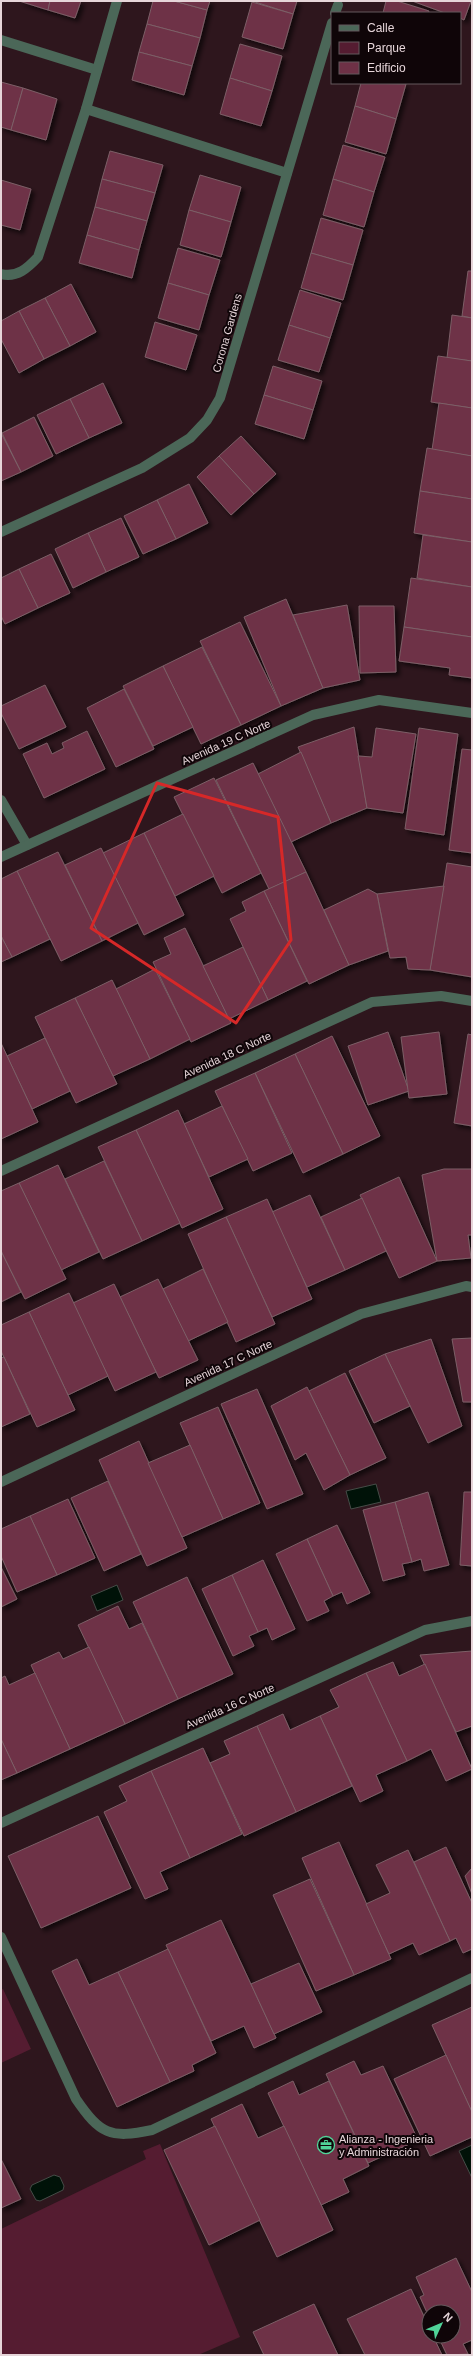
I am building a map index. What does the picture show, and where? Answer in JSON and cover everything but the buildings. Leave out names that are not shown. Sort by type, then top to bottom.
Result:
[{"type":"street","points":[[1,274],[8,276],[25,271],[38,257],[86,109],[117,1]]},
{"type":"street","name":"Corona Gardens","points":[[1,532],[142,468],[190,438],[207,420],[220,398],[331,26]]},
{"type":"street","points":[[1,40],[97,70]]},
{"type":"street","points":[[86,109],[287,173]]},
{"type":"street","name":"Avenida 19 C Norte","points":[[1,857],[313,716],[379,700],[472,713]]},
{"type":"street","points":[[1,800],[26,845]]},
{"type":"street","name":"Avenida 18 C Norte","points":[[1,1171],[372,1002],[441,996],[472,1001]]},
{"type":"street","name":"Avenida 17 C Norte","points":[[1,1482],[361,1314],[466,1286],[472,1287]]},
{"type":"street","name":"Avenida 16 C Norte","points":[[1,1823],[425,1630],[472,1621]]},
{"type":"street","points":[[1,1937],[76,2099],[89,2119],[109,2134],[130,2134],[152,2130],[472,1978]]},
{"type":"highlighted area","points":[[157,783],[278,817],[291,940],[236,1023],[91,928]]},
{"type":"green space","points":[[3,1989],[31,2049],[1,2063],[1,1990]]},
{"type":"green space","points":[[160,2144],[240,2337],[198,2355],[1,2355],[1,2229],[146,2159],[143,2151]]},
{"type":"shaded area","points":[[376,1484],[381,1502],[351,1509],[346,1491]]},
{"type":"shaded area","points":[[117,1585],[123,1600],[97,1611],[91,1596]]},
{"type":"shaded area","points":[[472,2145],[472,2178],[459,2151]]},
{"type":"shaded area","points":[[54,2175],[60,2177],[64,2186],[63,2190],[40,2201],[36,2200],[30,2189],[32,2185]]},
{"type":"place","name":"Alianza - Ingenieria y Administración","points":[[326,2145]]}]
